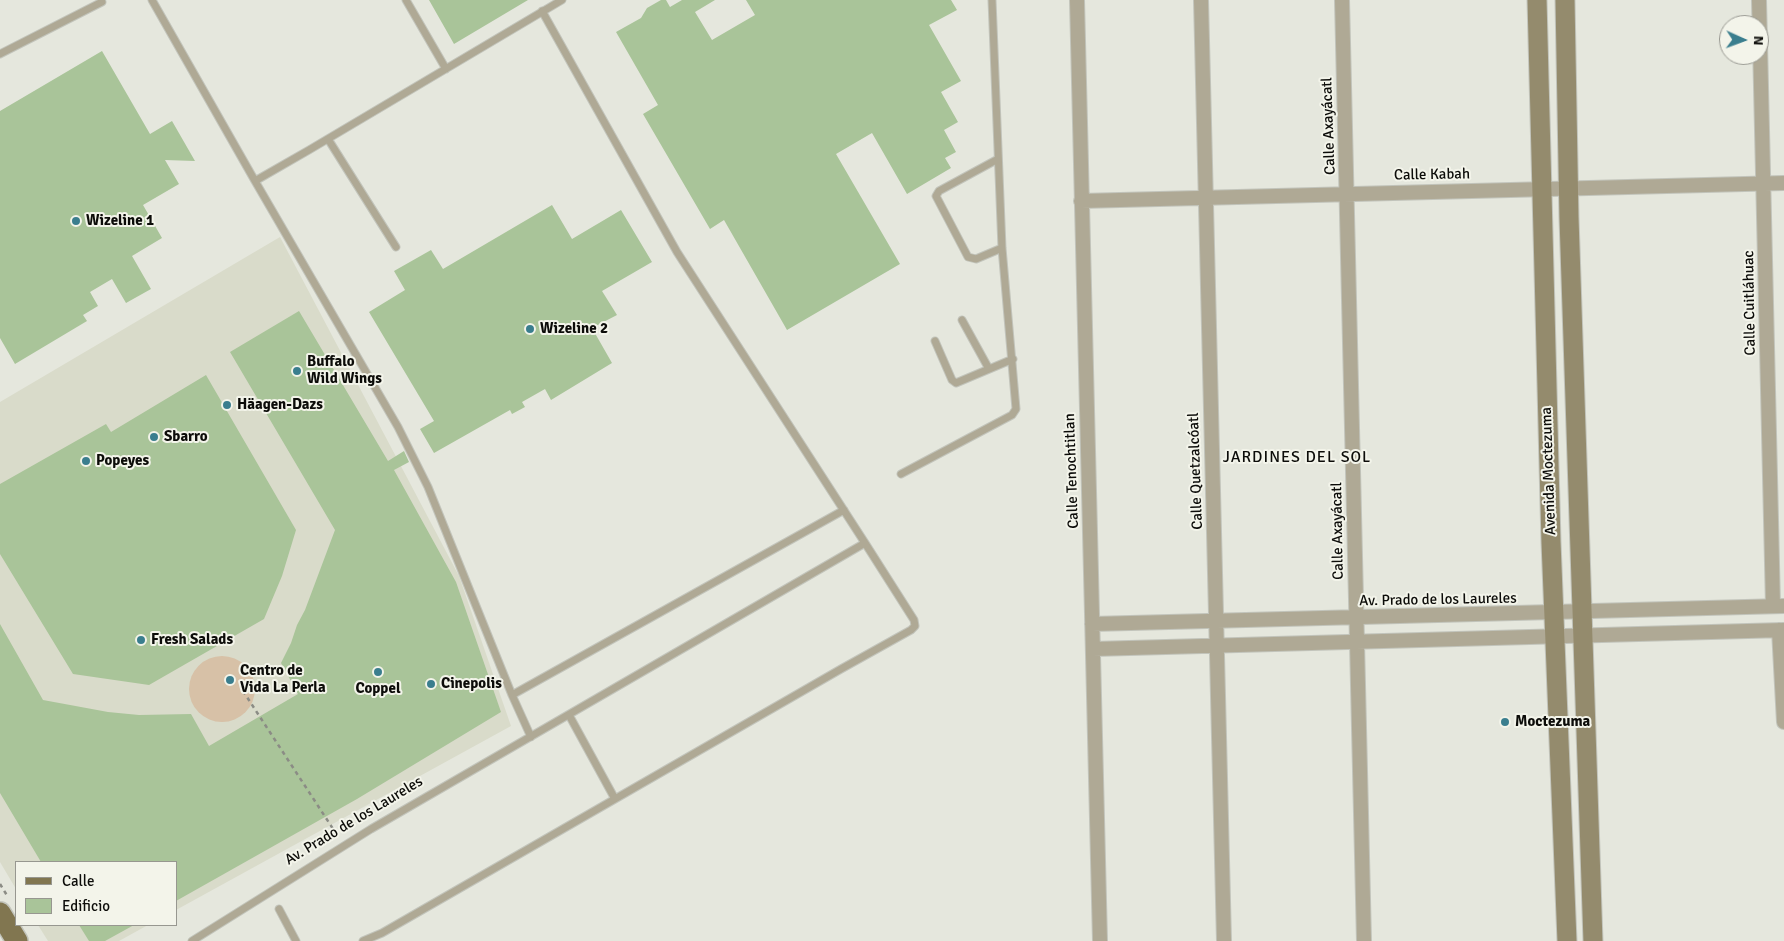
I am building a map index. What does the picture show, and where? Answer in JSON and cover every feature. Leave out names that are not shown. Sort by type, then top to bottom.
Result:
[{"type":"main road","points":[[0,914],[17,941]]},
{"type":"street","name":"Calle Tenochtitlan","points":[[1077,0],[1100,941]]},
{"type":"street","name":"Calle Quetzalcóatl","points":[[1201,0],[1224,941]]},
{"type":"street","name":"Calle Axayácatl","points":[[1342,0],[1364,941]]},
{"type":"street","name":"Avenida Moctezuma","points":[[1537,0],[1553,613],[1567,941]]},
{"type":"street","name":"Avenida Moctezuma","points":[[1565,0],[1568,188],[1593,941]]},
{"type":"street","name":"Calle Cuitláhuac","points":[[1759,0],[1779,606]]},
{"type":"street","name":"Calle Kabah","points":[[1081,201],[1784,183]]},
{"type":"street","name":"Av. Prado de los Laureles","points":[[1092,624],[1779,606]]},
{"type":"street","points":[[1093,650],[1781,630],[1784,722]]},
{"type":"lane","points":[[152,0],[398,427],[428,487],[512,695],[533,735]]},
{"type":"lane","points":[[406,0],[446,69]]},
{"type":"lane","points":[[255,181],[562,0]]},
{"type":"lane","points":[[901,474],[1014,414],[1016,409],[1002,248],[992,0]]},
{"type":"lane","points":[[0,54],[102,2]]},
{"type":"lane","points":[[363,941],[382,933],[848,664],[913,629],[915,626],[914,620],[844,510],[677,252],[542,11]]},
{"type":"lane","points":[[328,139],[396,247]]},
{"type":"lane","points":[[998,159],[939,191],[936,196],[968,257],[976,259],[1002,248]]},
{"type":"lane","points":[[962,320],[988,369]]},
{"type":"lane","points":[[934,341],[954,382],[959,382],[1012,359]]},
{"type":"lane","points":[[512,695],[844,510]]},
{"type":"lane","name":"Av. Prado de los Laureles","points":[[192,941],[344,846],[865,543]]},
{"type":"lane","points":[[569,715],[615,799]]},
{"type":"lane","points":[[279,909],[296,941]]},
{"type":"path","points":[[243,690],[344,846]]},
{"type":"shaded area","name":"Centro de Vida La Perla","points":[[280,237],[459,576],[511,726],[178,909],[178,861],[15,861],[15,887],[0,862],[0,402]]},
{"type":"shaded area","points":[[228,656],[246,665],[253,676],[255,689],[253,702],[246,713],[235,720],[216,722],[198,713],[191,702],[189,683],[198,665],[209,658]]},
{"type":"shaded area","points":[[39,926],[146,926],[119,941],[48,941]]},
{"type":"building","points":[[429,0],[528,0],[454,44]]},
{"type":"building","points":[[661,0],[666,0],[670,7],[682,0],[715,0],[695,12],[712,40],[755,15],[746,0],[951,0],[957,10],[929,25],[961,81],[941,92],[958,122],[944,130],[956,152],[945,158],[951,168],[907,194],[872,133],[836,154],[900,264],[787,330],[724,220],[710,229],[643,114],[658,105],[616,32],[641,18],[647,8]]},
{"type":"building","name":"Wizeline 1","points":[[102,51],[150,134],[172,121],[195,161],[165,160],[179,184],[143,205],[162,238],[132,256],[151,289],[126,303],[112,279],[90,292],[98,306],[83,315],[87,321],[15,364],[0,338],[0,111]]},
{"type":"building","name":"Wizeline 2","points":[[552,205],[572,239],[621,210],[652,262],[602,291],[617,315],[592,328],[612,363],[551,400],[545,389],[522,402],[525,407],[512,414],[510,410],[434,453],[420,429],[434,421],[369,312],[405,290],[394,271],[431,250],[443,269]]},
{"type":"building","points":[[299,311],[388,461],[404,451],[409,462],[394,470],[456,582],[501,712],[357,799],[178,900],[178,861],[40,861],[0,793],[0,624],[43,700],[108,712],[139,715],[191,714],[209,746],[298,694],[281,663],[305,610],[335,530],[230,352]]},
{"type":"building","points":[[206,375],[296,530],[282,576],[264,619],[149,685],[73,674],[0,554],[0,484],[106,424],[111,432]]},
{"type":"building","points":[[80,926],[132,926],[105,941],[89,941]]},
{"type":"place","name":"Wizeline 1","points":[[76,221]]},
{"type":"place","name":"Wizeline 2","points":[[530,329]]},
{"type":"place","name":"Buffalo Wild Wings","points":[[297,371]]},
{"type":"place","name":"Häagen-Dazs","points":[[227,405]]},
{"type":"place","name":"Sbarro","points":[[154,437]]},
{"type":"place","name":"Popeyes","points":[[86,461]]},
{"type":"place","name":"Fresh Salads","points":[[141,640]]},
{"type":"place","name":"Coppel","points":[[378,672]]},
{"type":"place","name":"Centro de Vida La Perla","points":[[230,680]]},
{"type":"place","name":"Cinepolis","points":[[431,684]]},
{"type":"place","name":"Moctezuma","points":[[1505,722]]},
{"type":"district","name":"JARDINES DEL SOL","points":[[1297,458]]}]
